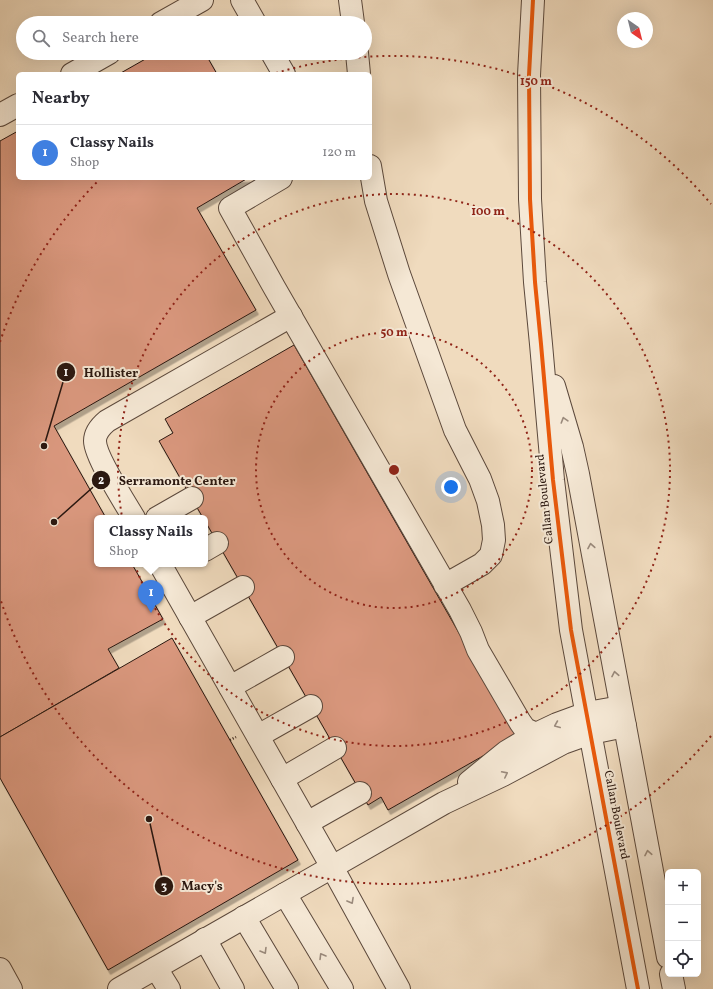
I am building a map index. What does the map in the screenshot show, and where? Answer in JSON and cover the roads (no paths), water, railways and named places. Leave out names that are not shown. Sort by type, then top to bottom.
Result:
[{"type":"street","points":[[173,16],[202,0]]},
{"type":"street","points":[[242,0],[251,16]]},
{"type":"street","points":[[350,0],[352,16]]},
{"type":"street","name":"Callan Boulevard","points":[[533,0],[529,75],[528,158],[532,240],[549,446],[571,630],[638,989]]},
{"type":"street","points":[[76,72],[97,60]]},
{"type":"street","points":[[276,60],[283,72]]},
{"type":"street","points":[[357,60],[359,72]]},
{"type":"street","points":[[0,115],[16,106]]},
{"type":"street","points":[[372,178],[376,201],[399,274],[454,430],[480,480],[488,501],[493,524],[494,540],[491,555],[482,564],[436,577]]},
{"type":"street","points":[[278,180],[230,208],[291,316],[339,412],[412,539],[436,577],[458,619],[520,722],[525,729],[536,734]]},
{"type":"street","points":[[132,515],[98,455],[95,441],[98,429],[107,421],[291,316]]},
{"type":"street","name":"Callan Boulevard","points":[[541,344],[572,447],[665,941]]},
{"type":"street","points":[[162,515],[192,498]]},
{"type":"street","points":[[169,567],[190,617],[307,822],[399,989]]},
{"type":"street","points":[[190,617],[243,587]]},
{"type":"street","points":[[230,687],[283,657]]},
{"type":"street","points":[[258,736],[311,706]]},
{"type":"street","points":[[444,802],[506,752],[536,734],[557,724],[589,723],[623,717]]},
{"type":"street","points":[[119,989],[444,802],[503,775],[562,743],[589,723]]},
{"type":"street","points":[[282,779],[335,748]]},
{"type":"street","points":[[307,822],[360,793]]},
{"type":"street","points":[[285,894],[342,989]]},
{"type":"street","points":[[244,917],[287,989]]},
{"type":"street","points":[[205,939],[233,989]]},
{"type":"street","points":[[156,968],[168,989]]},
{"type":"street","points":[[0,969],[11,989]]},
{"type":"street","points":[[672,977],[674,989]]},
{"type":"place","name":"Hollister","points":[[44,446]]},
{"type":"place","name":"Serramonte Center","points":[[54,522]]},
{"type":"place","name":"Classy Nails","points":[[151,613]]},
{"type":"place","name":"Macy's","points":[[149,819]]}]
